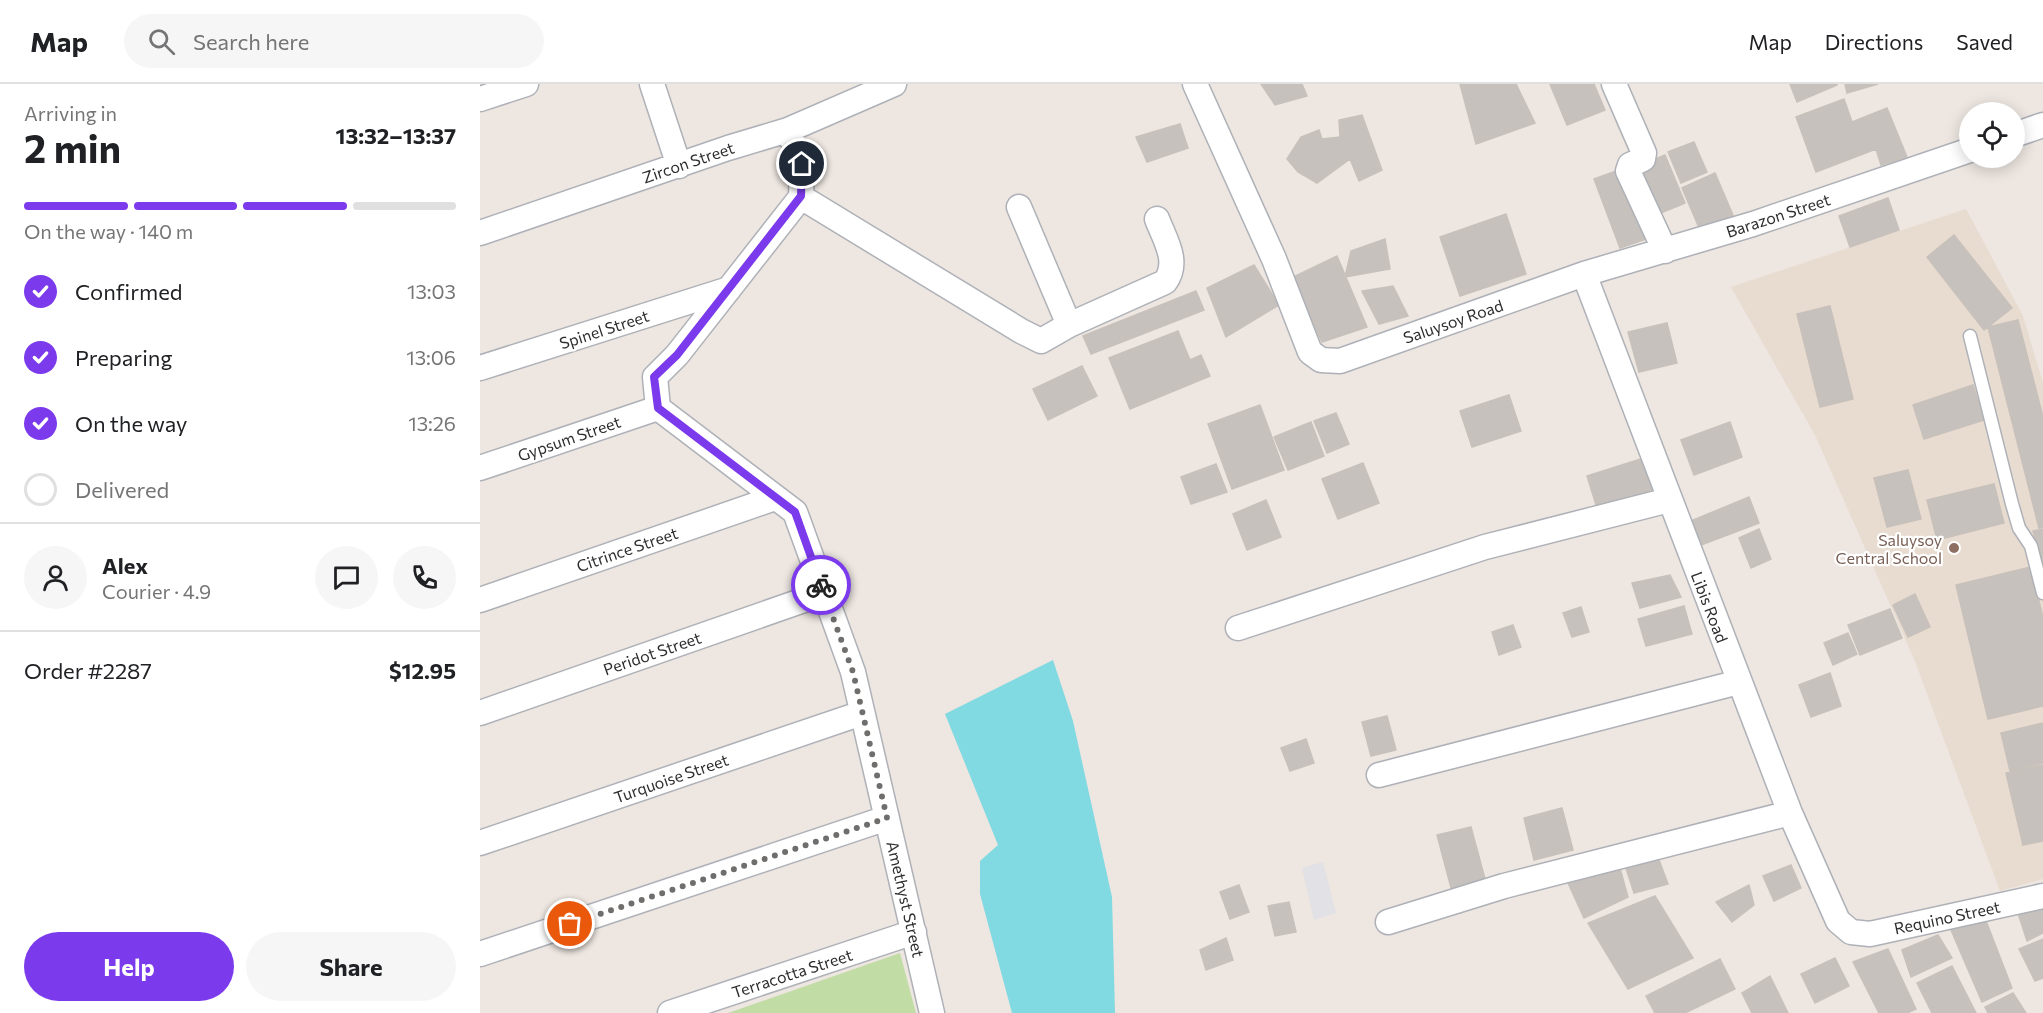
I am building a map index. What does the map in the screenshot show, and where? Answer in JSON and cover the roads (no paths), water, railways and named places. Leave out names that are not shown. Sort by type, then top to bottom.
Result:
[{"type":"street","points":[[480,99],[526,84]]},
{"type":"street","points":[[651,84],[679,165]]},
{"type":"street","name":"Zircon Street","points":[[480,233],[788,130],[865,90],[894,84]]},
{"type":"street","name":"Saluysoy Road","points":[[1196,84],[1274,259],[1310,352],[1322,360],[1340,361],[1584,274]]},
{"type":"street","points":[[1614,84],[1644,153],[1643,159],[1630,165],[1628,171],[1665,251]]},
{"type":"street","points":[[2025,131],[2043,125]]},
{"type":"street","points":[[658,408],[654,377],[677,355],[801,196],[802,164],[788,130]]},
{"type":"street","name":"Barazon Street","points":[[1584,274],[1753,224],[1959,154]]},
{"type":"street","points":[[801,196],[1021,331],[1041,340],[1165,282],[1172,273],[1173,259],[1157,219]]},
{"type":"street","points":[[1019,207],[1069,325]]},
{"type":"street","name":"Libis Road","points":[[1584,274],[1790,813],[1838,921],[1851,932]]},
{"type":"street","name":"Spinel Street","points":[[480,368],[729,289]]},
{"type":"street","name":"Gypsum Street","points":[[480,468],[658,408]]},
{"type":"street","name":"Amethyst Street","points":[[658,408],[795,512],[853,672],[932,1013]]},
{"type":"street","name":"Citrince Street","points":[[480,600],[775,498]]},
{"type":"street","points":[[1238,628],[1485,547],[1669,500]]},
{"type":"street","name":"Peridot Street","points":[[480,713],[824,593]]},
{"type":"street","points":[[1379,775],[1739,682]]},
{"type":"street","name":"Turquoise Street","points":[[480,843],[862,713]]},
{"type":"street","points":[[1388,922],[1504,886],[1790,813]]},
{"type":"street","points":[[480,954],[887,818]]},
{"type":"street","name":"Requino Street","points":[[1851,932],[1870,934],[2043,897]]},
{"type":"street","name":"Terracotta Street","points":[[670,1013],[914,932]]},
{"type":"lane","points":[[1970,336],[2012,504],[2019,528],[2031,546],[2043,593]]},
{"type":"water","points":[[1053,660],[1073,721],[1112,897],[1115,1013],[1012,1013],[980,894],[980,861],[998,845],[945,714]]},
{"type":"place","name":"Saluysoy Central School","points":[[1954,548]]}]
